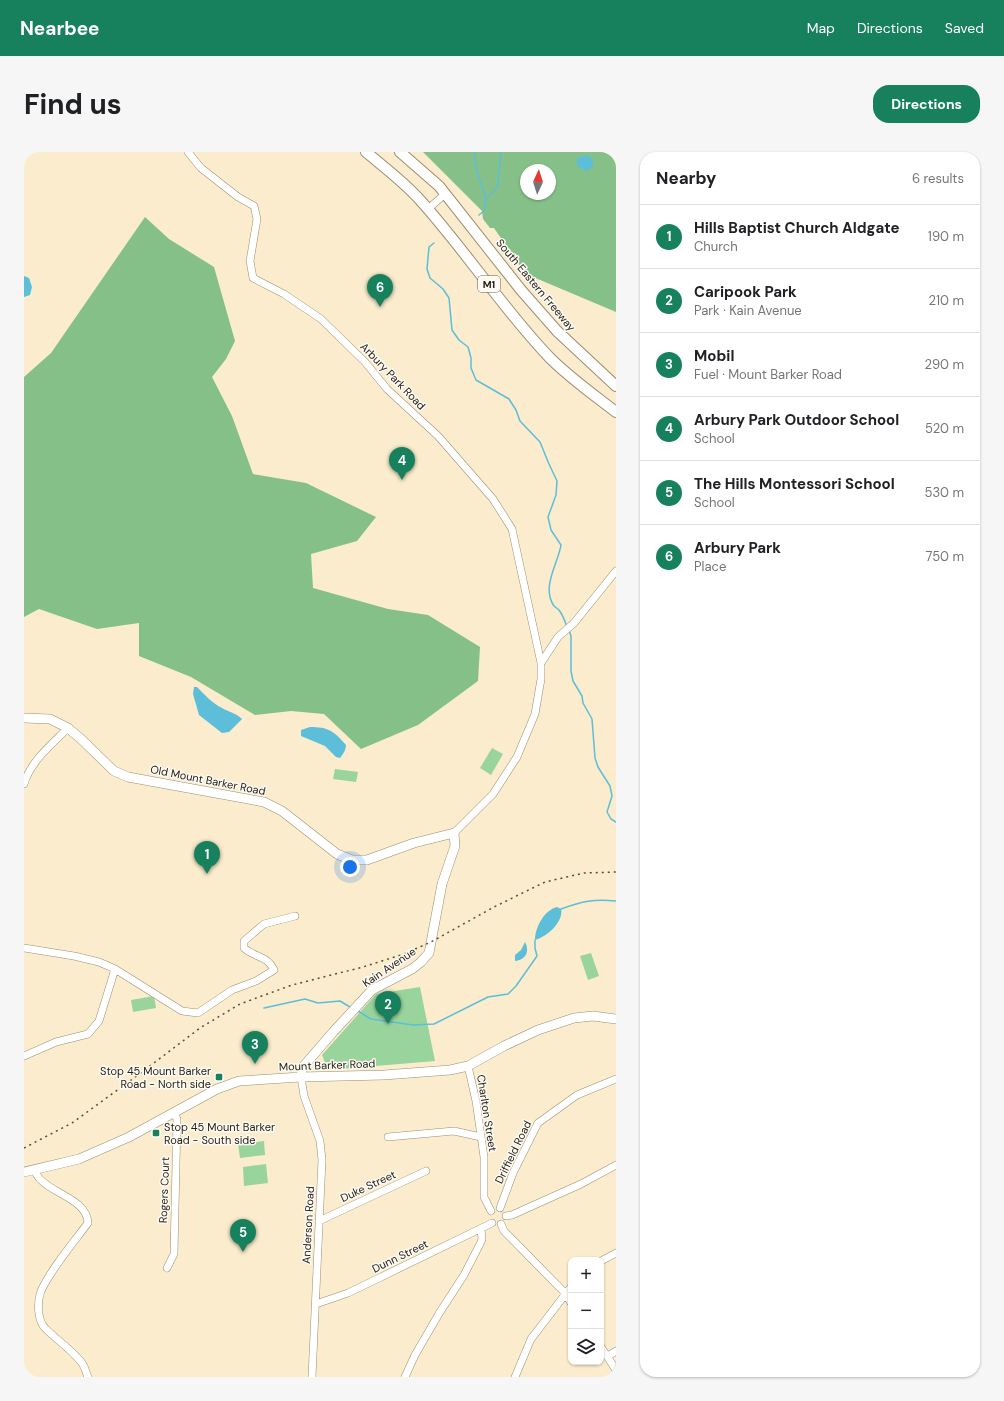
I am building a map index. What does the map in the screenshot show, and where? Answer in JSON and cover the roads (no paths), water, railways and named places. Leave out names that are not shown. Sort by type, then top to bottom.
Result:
[{"type":"highway","name":"M1","points":[[366,152],[396,177],[428,209],[452,236],[515,318],[550,358],[587,390],[616,412]]},
{"type":"highway","name":"South Eastern Freeway","points":[[400,152],[432,179],[521,290],[557,332],[616,386]]},
{"type":"highway","points":[[588,360],[616,379]]},
{"type":"main road","name":"Old Mount Barker Road","points":[[24,718],[50,719],[68,728],[114,771],[128,777],[264,802],[282,811],[337,854],[352,860],[367,860],[414,843],[454,833]]},
{"type":"main road","name":"Kain Avenue","points":[[301,1077],[302,1068],[372,990],[412,969],[429,953],[442,884],[455,846],[454,833]]},
{"type":"main road","name":"Mount Barker Road","points":[[24,1172],[79,1159],[129,1137],[217,1089],[239,1081],[301,1077],[384,1075],[450,1070],[468,1066],[538,1030],[574,1018],[593,1016],[616,1019]]},
{"type":"street","name":"Arbury Park Road","points":[[188,152],[201,168],[238,197],[254,206],[257,219],[250,261],[253,278],[284,294],[321,319],[365,362],[387,389],[438,436],[493,499],[512,529],[541,663]]},
{"type":"street","points":[[428,209],[445,194]]},
{"type":"street","points":[[454,833],[493,794],[517,757],[535,714],[541,679],[541,663],[561,634],[574,623],[616,571]]},
{"type":"street","points":[[24,784],[39,758],[68,728]]},
{"type":"street","points":[[24,948],[74,956],[99,962],[115,969],[182,1010],[198,1013],[232,990],[256,981],[274,970],[271,964],[264,958],[249,953],[244,948],[244,941],[264,924],[296,916]]},
{"type":"street","points":[[24,1056],[56,1042],[88,1034],[99,1021],[115,969]]},
{"type":"street","name":"Charlton Street","points":[[468,1066],[476,1101],[484,1157],[484,1197],[491,1211]]},
{"type":"street","name":"Anderson Road","points":[[301,1077],[304,1096],[320,1141],[322,1160],[312,1377]]},
{"type":"street","name":"Driffield Road","points":[[500,1208],[513,1172],[538,1123],[577,1095],[616,1079]]},
{"type":"street","name":"Rogers Court","points":[[167,1268],[174,1254],[177,1119],[174,1113]]},
{"type":"street","points":[[388,1137],[454,1131],[481,1137]]},
{"type":"street","points":[[506,1216],[512,1216],[580,1184],[616,1165]]},
{"type":"street","points":[[34,1170],[41,1181],[78,1205],[88,1216],[88,1223],[55,1268],[41,1291],[38,1309],[44,1328],[82,1363],[88,1377]]},
{"type":"street","name":"Duke Street","points":[[319,1222],[426,1171]]},
{"type":"street","points":[[500,1208],[504,1211],[506,1216],[501,1224],[492,1223],[489,1217],[491,1211],[494,1209],[500,1208]]},
{"type":"street","name":"Dunn Street","points":[[316,1304],[360,1287],[492,1223]]},
{"type":"street","points":[[501,1224],[504,1231],[512,1240],[565,1293],[568,1298]]},
{"type":"street","points":[[405,1377],[405,1373],[440,1312],[464,1275],[481,1242],[481,1229]]},
{"type":"street","points":[[604,1259],[616,1253]]},
{"type":"street","points":[[516,1377],[531,1340],[568,1290]]},
{"type":"street","points":[[604,1351],[616,1370]]},
{"type":"street","points":[[608,1356],[616,1351]]},
{"type":"water","points":[[587,155],[593,160],[593,166],[587,171],[577,166],[577,158]]},
{"type":"water","points":[[24,276],[29,278],[32,287],[30,295],[24,297]]},
{"type":"water","points":[[194,687],[197,687],[218,706],[242,719],[229,732],[222,733],[199,715],[193,694]]},
{"type":"water","points":[[310,727],[326,729],[334,733],[342,740],[346,747],[340,758],[336,757],[325,746],[301,736],[301,730]]},
{"type":"water","points":[[557,907],[561,909],[561,914],[557,924],[545,936],[535,940],[535,935],[541,920],[548,912]]},
{"type":"water","points":[[525,942],[527,949],[526,954],[522,959],[515,961],[515,955],[521,950]]},
{"type":"waterway","points":[[475,152],[476,168],[485,195],[485,210],[479,215]]},
{"type":"waterway","points":[[486,199],[497,188],[501,152]]},
{"type":"waterway","points":[[434,243],[429,247],[427,269],[430,278],[443,289],[449,298],[452,330],[459,340],[468,347],[471,358],[471,368],[476,380],[509,399],[516,410],[520,421],[540,442],[557,481],[556,495],[548,517],[551,530],[561,545],[549,591],[550,599],[554,606],[559,610],[567,627]]},
{"type":"waterway","points":[[569,630],[571,636],[571,671],[573,681],[582,696],[583,703],[592,719],[595,758],[598,767],[610,786],[612,796],[607,812],[611,819],[616,822]]},
{"type":"waterway","points":[[561,909],[588,901],[616,901]]},
{"type":"waterway","points":[[358,1011],[371,1019],[413,1025],[434,1024],[488,997],[508,994],[516,986],[537,956],[535,940]]},
{"type":"waterway","points":[[264,1008],[305,999],[318,1003],[340,1001],[350,1007]]},
{"type":"railway","points":[[24,1148],[72,1123],[200,1028],[240,1004],[292,985],[363,967],[404,954],[431,942],[494,907],[545,882],[584,873],[616,872]]},
{"type":"place","name":"Arbury Park","points":[[380,307]]},
{"type":"place","name":"Arbury Park Outdoor School","points":[[402,480]]},
{"type":"place","name":"Hills Baptist Church Aldgate","points":[[207,874]]},
{"type":"place","name":"Caripook Park","points":[[388,1024]]},
{"type":"place","name":"Mobil","points":[[255,1064]]},
{"type":"place","name":"Stop 45 Mount Barker Road - North side","points":[[219,1077]]},
{"type":"place","name":"Stop 45 Mount Barker Road - South side","points":[[156,1133]]},
{"type":"place","name":"The Hills Montessori School","points":[[243,1252]]}]
